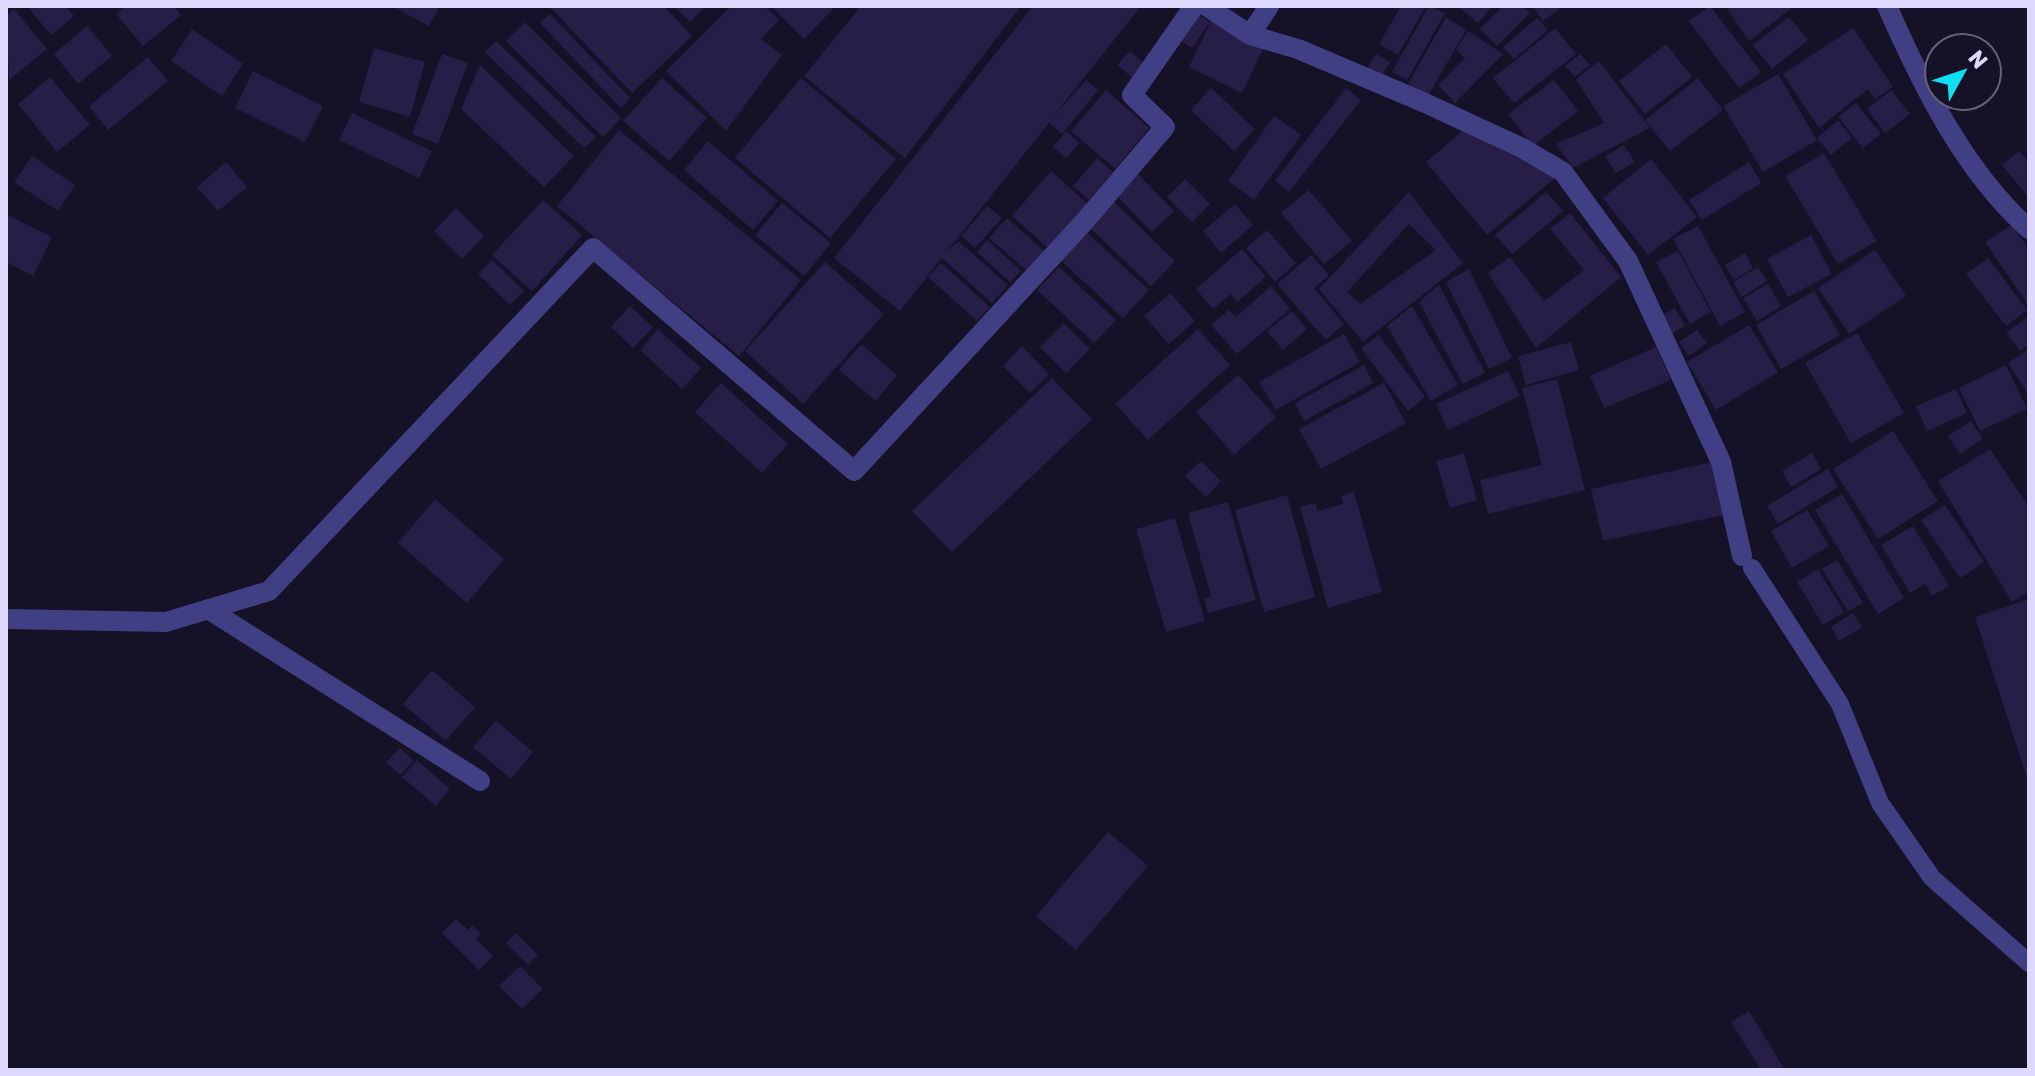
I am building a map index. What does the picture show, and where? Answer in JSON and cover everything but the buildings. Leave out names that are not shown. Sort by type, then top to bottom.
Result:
[{"type":"street","points":[[6,619],[166,622],[269,591],[593,248],[854,471],[1084,222],[1165,127],[1132,95],[1194,6]]},
{"type":"street","points":[[1206,6],[1250,35],[1298,49],[1423,102],[1522,148],[1563,172],[1628,261],[1721,462],[1747,562]]},
{"type":"street","points":[[1250,35],[1269,6]]},
{"type":"street","points":[[1887,6],[1917,74],[1990,189],[1998,201],[2029,229]]},
{"type":"street","points":[[208,609],[480,781]]},
{"type":"lane","points":[[1747,562],[1840,704],[1880,803],[1932,878],[2029,963]]}]
